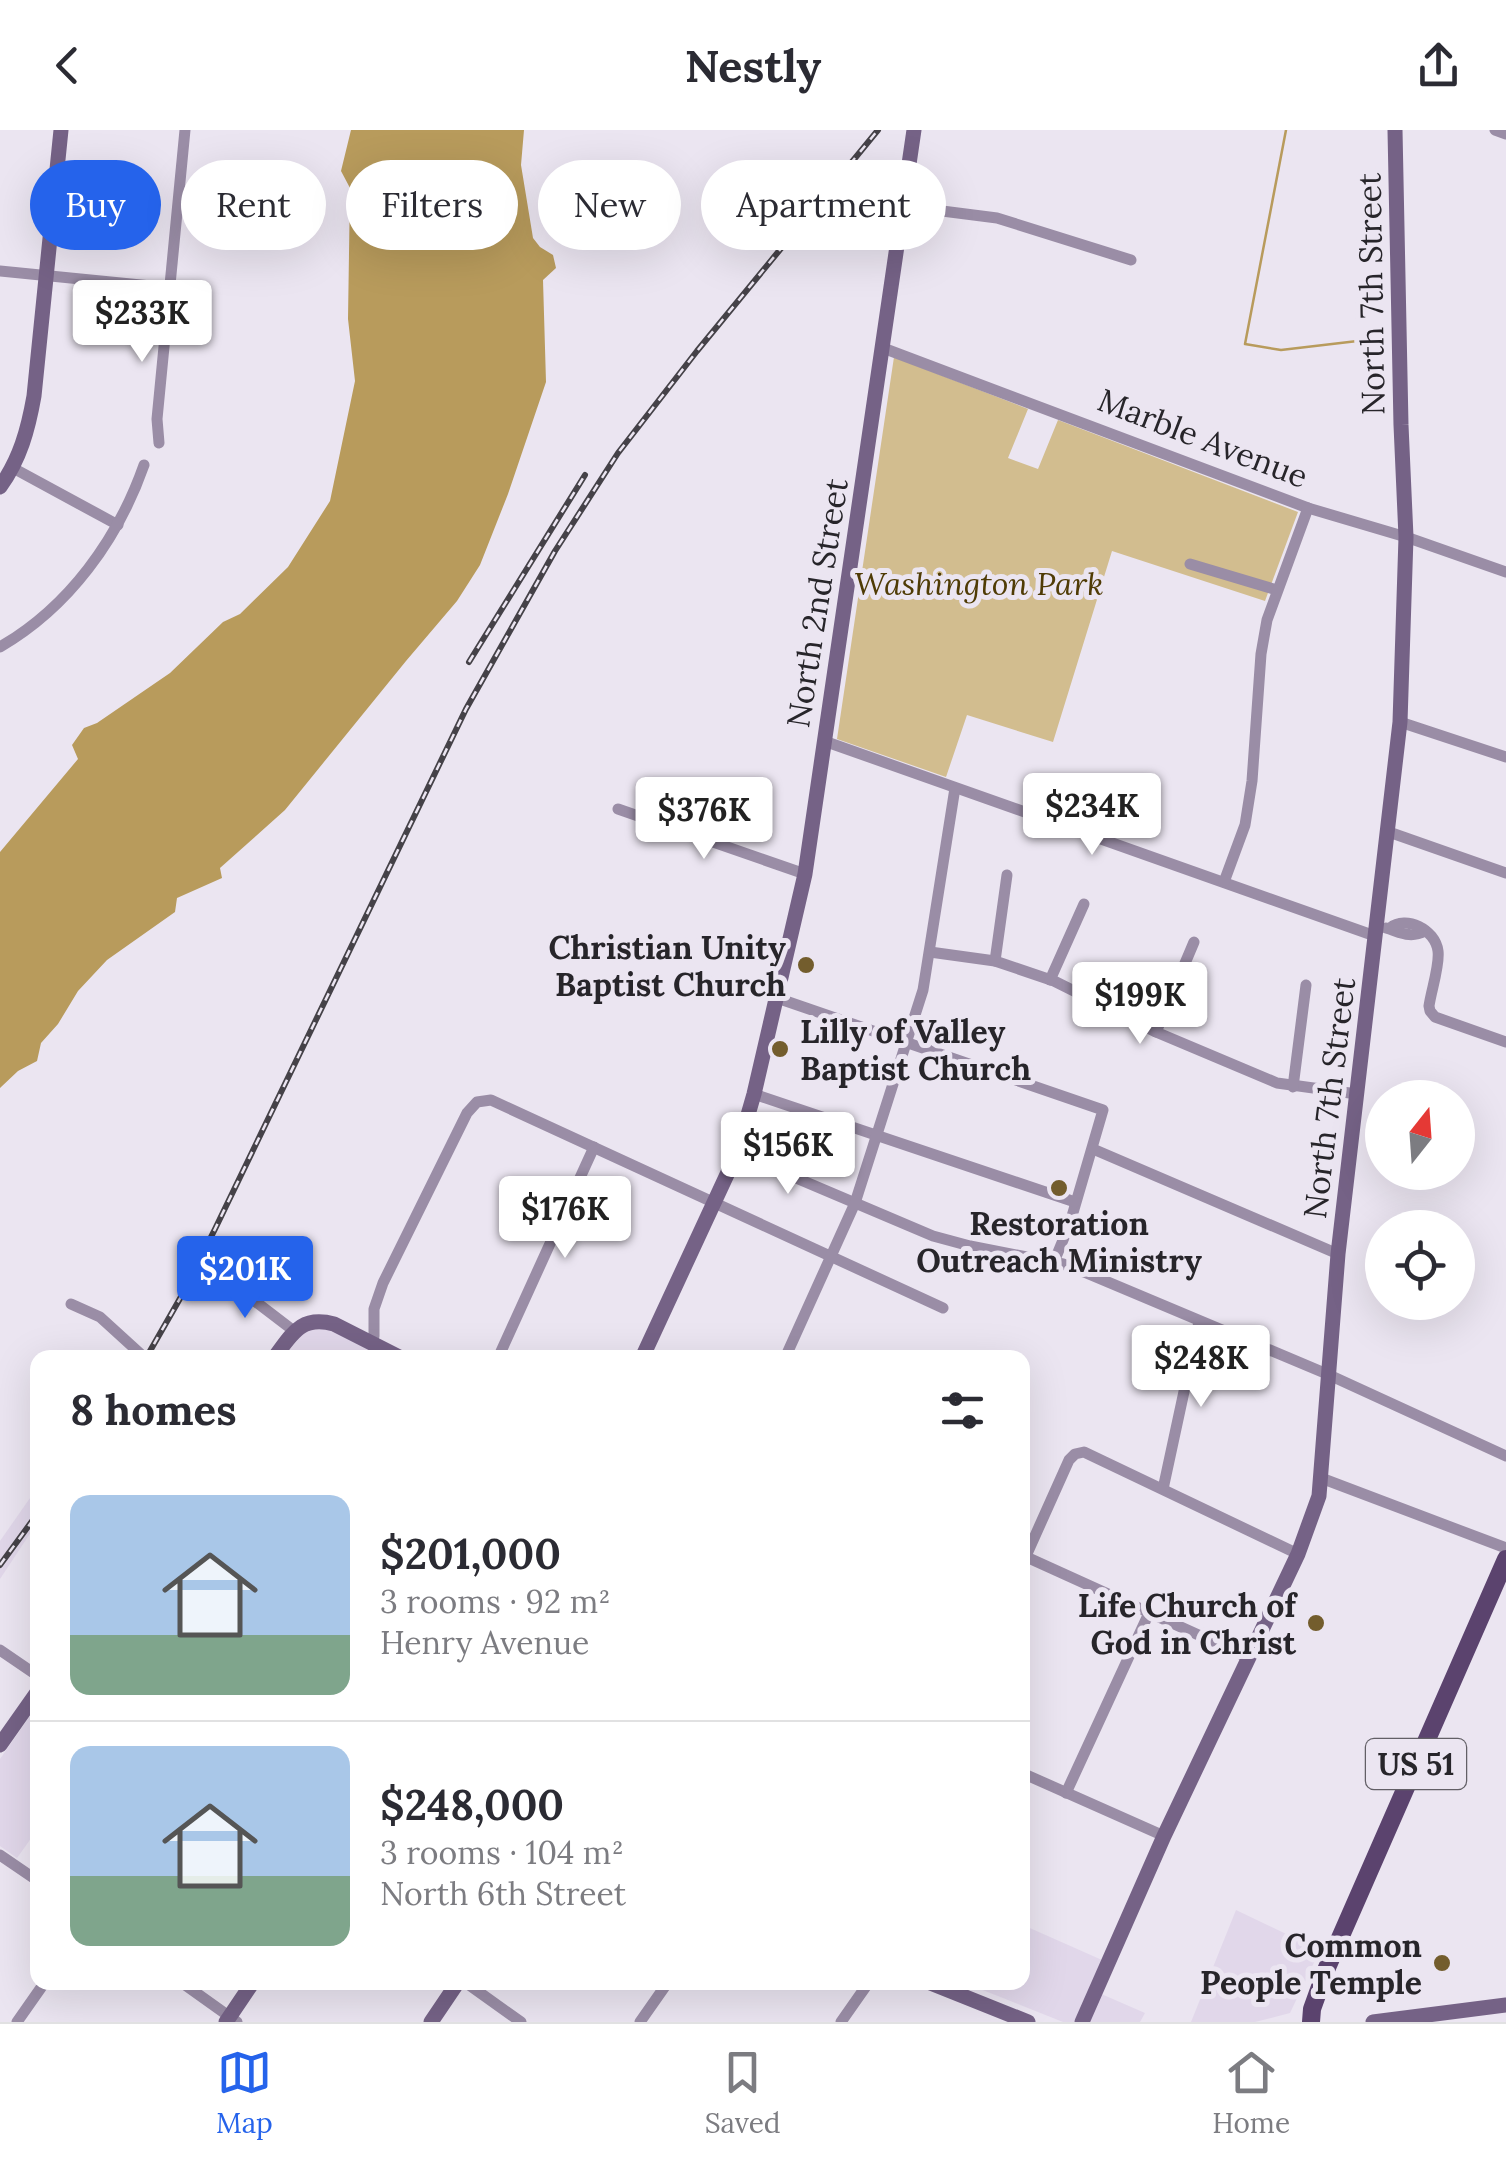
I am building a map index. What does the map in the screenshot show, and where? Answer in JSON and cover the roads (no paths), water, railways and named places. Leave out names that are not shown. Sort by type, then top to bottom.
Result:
[{"type":"main road","name":"US 51","points":[[1311,2022],[1326,1970],[1506,1559]]},
{"type":"street","points":[[0,487],[13,468],[27,432],[34,396],[61,130]]},
{"type":"street","points":[[159,442],[157,419],[184,130]]},
{"type":"street","name":"North 2nd Street","points":[[910,160],[914,130]]},
{"type":"street","name":"North 7th Street","points":[[1082,2022],[1164,1836],[1298,1554],[1315,1509],[1321,1478],[1338,1254],[1380,930],[1386,831],[1400,722],[1406,537],[1394,130]]},
{"type":"street","points":[[1495,130],[1506,134]]},
{"type":"street","points":[[946,211],[997,218],[1131,260]]},
{"type":"street","name":"North 2nd Street","points":[[646,1350],[736,1153],[778,998],[805,874],[897,250]]},
{"type":"street","points":[[0,271],[171,288]]},
{"type":"street","name":"Marble Avenue","points":[[883,348],[1308,508],[1506,572]]},
{"type":"street","points":[[0,647],[36,621],[84,575],[118,525],[144,465]]},
{"type":"street","points":[[13,468],[118,525]]},
{"type":"street","points":[[1224,882],[1245,825],[1252,781],[1260,654],[1267,620],[1308,508]]},
{"type":"street","points":[[1190,564],[1277,590]]},
{"type":"street","points":[[1400,722],[1506,757]]},
{"type":"street","points":[[824,742],[1224,882],[1380,930],[1416,936],[1424,932],[1434,940],[1438,951],[1430,1011],[1440,1020],[1506,1041]]},
{"type":"street","points":[[789,1350],[855,1202],[923,990],[955,788]]},
{"type":"street","points":[[618,809],[805,874]]},
{"type":"street","points":[[1386,831],[1506,872]]},
{"type":"street","points":[[995,961],[1007,875]]},
{"type":"street","points":[[1050,980],[1084,904]]},
{"type":"street","points":[[1156,1032],[1194,942]]},
{"type":"street","points":[[930,952],[995,961],[1050,980],[1156,1032],[1277,1083],[1358,1094]]},
{"type":"street","points":[[1293,1087],[1306,985]]},
{"type":"street","points":[[778,998],[1104,1110],[1070,1223],[1054,1262]]},
{"type":"street","points":[[754,1094],[1075,1202]]},
{"type":"street","points":[[372,1343],[374,1308],[382,1283],[466,1114],[477,1102],[491,1100],[944,1308]]},
{"type":"street","points":[[502,1350],[594,1147]]},
{"type":"street","points":[[1094,1148],[1338,1254]]},
{"type":"street","points":[[736,1153],[933,1236],[1084,1272],[1327,1374],[1506,1456]]},
{"type":"street","points":[[222,1276],[294,1331]]},
{"type":"street","points":[[71,1304],[100,1317],[137,1350]]},
{"type":"street","points":[[280,1350],[294,1331],[322,1320],[386,1350]]},
{"type":"street","points":[[1163,1489],[1199,1322]]},
{"type":"street","points":[[1030,1543],[1069,1460],[1084,1452],[1298,1554]]},
{"type":"street","points":[[1321,1478],[1506,1548]]},
{"type":"street","points":[[1030,1559],[1247,1657]]},
{"type":"street","points":[[1066,1793],[1149,1613]]},
{"type":"street","points":[[0,1650],[30,1671]]},
{"type":"street","points":[[0,1745],[30,1702]]},
{"type":"street","points":[[1030,1777],[1164,1836]]},
{"type":"street","points":[[0,1855],[30,1876]]},
{"type":"street","points":[[17,2022],[39,1990]]},
{"type":"street","points":[[192,1990],[231,2020],[248,1990]]},
{"type":"street","points":[[431,2022],[455,1990]]},
{"type":"street","points":[[473,1990],[520,2022]]},
{"type":"street","points":[[640,2022],[662,1990]]},
{"type":"street","points":[[842,2022],[864,1990]]},
{"type":"street","points":[[948,1990],[1025,2021]]},
{"type":"street","points":[[1373,2022],[1506,2005]]},
{"type":"waterway","points":[[1286,130],[1245,344],[1281,350],[1383,338]]},
{"type":"railway","points":[[151,1350],[215,1229],[466,709],[555,551],[618,453],[878,130]]},
{"type":"railway","points":[[469,662],[585,475]]},
{"type":"railway","points":[[0,1565],[30,1524]]},
{"type":"place","name":"Christian Unity Baptist Church","points":[[806,965]]},
{"type":"place","name":"Lilly of Valley Baptist Church","points":[[780,1049]]},
{"type":"place","name":"Restoration Outreach Ministry","points":[[1059,1188]]},
{"type":"place","name":"Life Church of God in Christ","points":[[1316,1623]]},
{"type":"place","name":"Common People Temple","points":[[1442,1963]]},
{"type":"park label","name":"Washington Park","points":[[979,583]]}]
